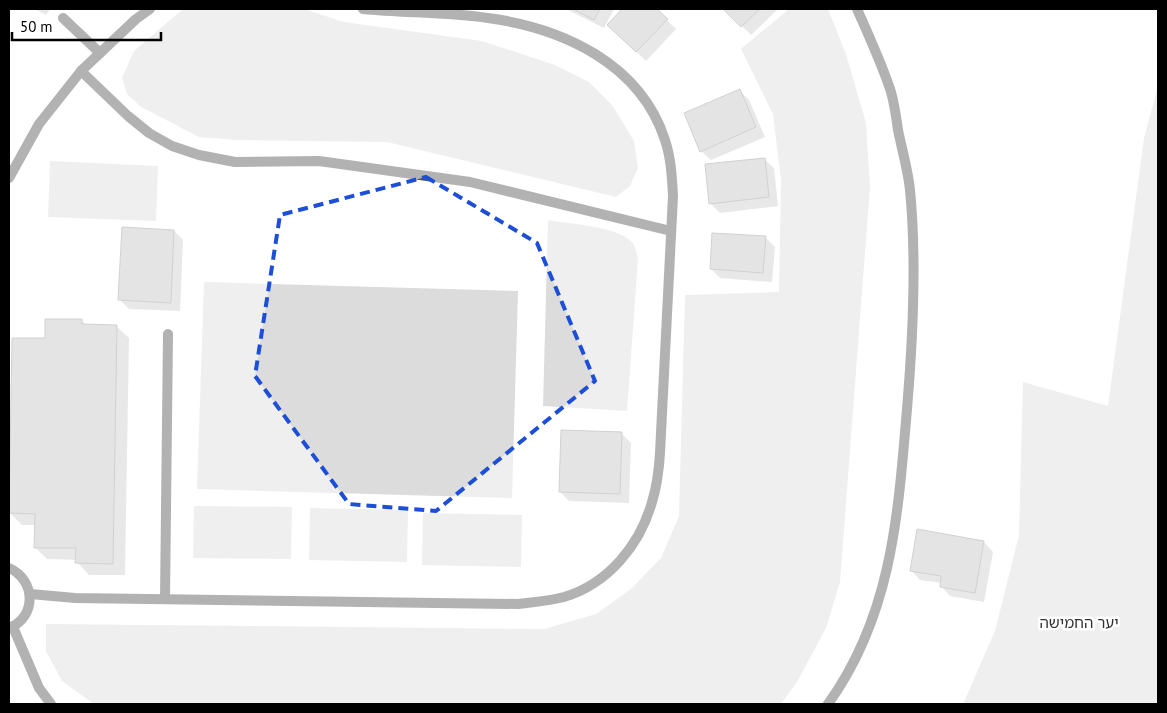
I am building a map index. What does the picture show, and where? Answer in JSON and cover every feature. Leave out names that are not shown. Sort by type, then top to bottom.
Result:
[{"type":"street","points":[[9,178],[39,124],[81,71],[136,19],[150,9]]},
{"type":"street","points":[[30,594],[75,598],[518,604],[543,602],[586,588],[604,576],[620,561],[637,537],[653,502],[658,478],[673,196],[672,166],[665,139],[655,115],[640,93],[622,73],[600,56],[548,31],[518,23],[486,18],[363,9]]},
{"type":"street","points":[[828,704],[845,680],[862,646],[876,609],[887,570],[895,528],[903,454],[912,328],[913,259],[910,188],[890,88],[857,9]]},
{"type":"street","points":[[63,18],[100,53]]},
{"type":"street","points":[[81,71],[128,116],[149,133],[172,146],[198,154],[235,162],[319,161],[470,182],[671,231]]},
{"type":"street","points":[[165,599],[168,334]]},
{"type":"street","points":[[9,568],[21,576],[27,584],[30,594],[30,604],[26,614],[11,627],[39,688],[51,704]]},
{"type":"highlighted area","points":[[426,177],[537,243],[595,381],[436,511],[349,504],[255,376],[280,215]]},
{"type":"green space","points":[[183,9],[304,9],[344,22],[482,41],[555,65],[589,82],[612,105],[634,141],[638,168],[630,186],[616,197],[387,142],[237,140],[199,137],[141,107],[127,94],[122,78],[134,51]]},
{"type":"green space","points":[[789,9],[828,9],[846,54],[866,123],[870,187],[840,582],[826,628],[797,682],[781,704],[94,704],[62,681],[46,651],[46,624],[544,629],[596,614],[631,589],[661,558],[679,516],[685,295],[779,292],[781,180],[773,114],[741,49]]},
{"type":"green space","name":"יער החמישה","points":[[1158,86],[1158,704],[963,704],[995,631],[1019,535],[1023,382],[1108,406],[1144,138]]},
{"type":"green space","points":[[50,161],[158,166],[156,221],[48,217]]},
{"type":"green space","points":[[548,220],[607,230],[628,239],[635,247],[638,260],[627,411],[543,406]]},
{"type":"green space","points":[[204,282],[518,291],[512,498],[197,489]]},
{"type":"green space","points":[[194,506],[292,507],[291,559],[193,558]]},
{"type":"green space","points":[[310,508],[408,510],[407,562],[309,560]]},
{"type":"green space","points":[[423,513],[522,515],[521,567],[422,565]]},
{"type":"building","points":[[573,9],[600,9],[594,20]]},
{"type":"building","points":[[622,9],[657,9],[668,19],[636,52],[607,25]]},
{"type":"building","points":[[723,9],[760,9],[741,27]]},
{"type":"building","points":[[740,89],[756,127],[700,152],[684,113]]},
{"type":"building","points":[[765,158],[769,197],[709,204],[705,164]]},
{"type":"building","points":[[122,227],[174,230],[171,303],[118,300]]},
{"type":"building","points":[[712,233],[766,236],[763,273],[710,269]]},
{"type":"building","points":[[45,319],[82,319],[82,324],[117,325],[113,564],[75,563],[76,548],[34,548],[35,514],[9,513],[12,338],[45,338]]},
{"type":"building","points":[[561,430],[622,432],[620,494],[559,492]]},
{"type":"building","points":[[917,529],[984,541],[975,593],[940,587],[941,576],[910,571]]}]
